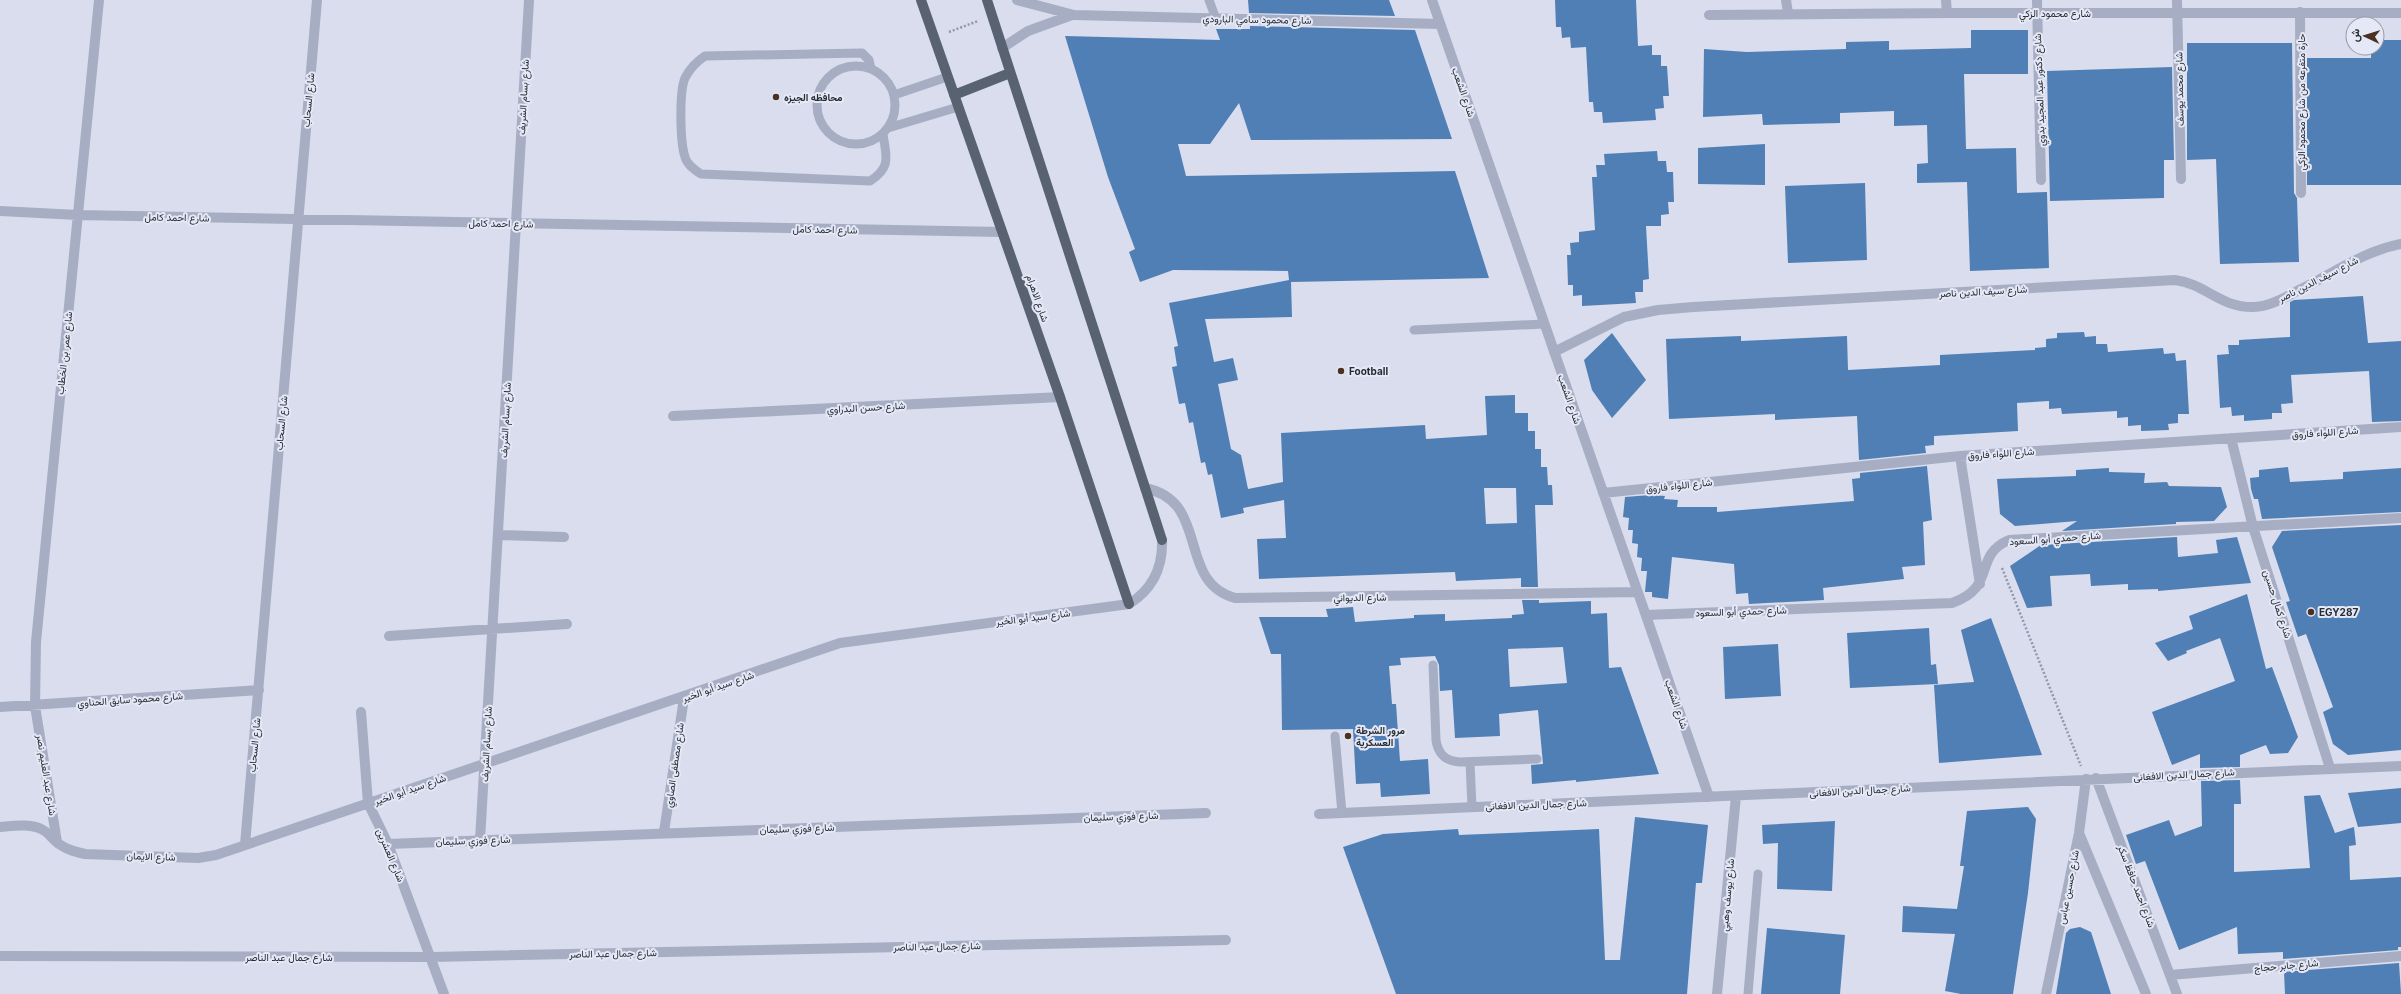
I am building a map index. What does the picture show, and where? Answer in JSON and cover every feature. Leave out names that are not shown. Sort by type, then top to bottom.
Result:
[{"type":"main road","name":"شارع الاهرام","points":[[921,0],[1060,397],[1129,604]]},
{"type":"main road","points":[[987,0],[1162,540]]},
{"type":"main road","points":[[954,95],[1010,73]]},
{"type":"street","name":"شارع عمر بن الخطاب","points":[[35,706],[36,642],[99,0]]},
{"type":"street","name":"شارع السحاب","points":[[245,845],[317,0]]},
{"type":"street","name":"شارع بسام الشريف","points":[[480,840],[529,0]]},
{"type":"street","name":"شارع محمود سامي البارودي","points":[[1017,0],[1074,15],[1440,24]]},
{"type":"street","name":"شارع الشعب","points":[[1432,0],[1709,797]]},
{"type":"street","points":[[1786,0],[1788,13]]},
{"type":"street","points":[[1946,0],[1947,12]]},
{"type":"street","name":"شارع دكتور عبد المجيد بدوي","points":[[2036,0],[2042,180]]},
{"type":"street","name":"شارع محمد يوسف","points":[[2177,0],[2181,178]]},
{"type":"street","name":"شارع محمود الزكي","points":[[1709,15],[1947,12],[2037,14],[2300,12],[2401,13]]},
{"type":"street","name":"حارة متفرعه من شارع محمود الزكي","points":[[2300,12],[2301,193]]},
{"type":"street","name":"شارع محمود سامي البارودي","points":[[1002,48],[1033,28],[1074,15]]},
{"type":"street","name":"شارع احمد كامل","points":[[0,211],[298,219],[1002,232]]},
{"type":"street","name":"شارع سيف الدين ناصر","points":[[1554,352],[1624,317],[1658,310],[2175,280],[2188,282],[2200,287],[2232,305],[2255,307],[2281,300],[2360,258],[2401,244]]},
{"type":"street","name":"شارع حسن البدراوي","points":[[673,416],[1060,397]]},
{"type":"street","name":"شارع اللواء فاروق","points":[[1603,493],[1960,456],[2401,426]]},
{"type":"street","name":"شارع كمال حسين","points":[[2231,438],[2253,527],[2330,768]]},
{"type":"street","points":[[1960,456],[1980,584]]},
{"type":"street","name":"شارع الديواني","points":[[1145,488],[1157,491],[1177,506],[1186,522],[1204,578],[1218,591],[1235,598],[1637,592]]},
{"type":"street","name":"شارع حمدي أبو السعود","points":[[1994,549],[1998,545],[2010,540],[2401,518]]},
{"type":"street","points":[[498,535],[564,537]]},
{"type":"street","name":"شارع سيد أبو الخير","points":[[245,845],[684,698],[840,643],[1129,604],[1144,593],[1157,574],[1163,552],[1162,540]]},
{"type":"street","points":[[1980,584],[1986,562],[1994,549]]},
{"type":"street","name":"شارع حمدي أبو السعود","points":[[1646,615],[1952,603],[1973,593],[1980,584]]},
{"type":"street","points":[[388,636],[567,624]]},
{"type":"street","name":"شارع محمود سابق الحناوي","points":[[0,707],[35,706],[259,690]]},
{"type":"street","name":"شارع مصطفى الصاوي","points":[[664,832],[684,698]]},
{"type":"street","name":"شارع عبد العليم نصر","points":[[35,706],[58,844]]},
{"type":"street","name":"شارع العشرين","points":[[361,712],[368,803],[388,844],[432,957],[444,994]]},
{"type":"street","name":"شارع جمال الدين الافغانى","points":[[1319,814],[2401,766]]},
{"type":"street","name":"شارع حسين عباس","points":[[2046,994],[2091,779]]},
{"type":"street","name":"شارع احمد حافظ سكر","points":[[2091,779],[2177,994]]},
{"type":"street","name":"شارع يوسف وهبي","points":[[1717,994],[1736,796]]},
{"type":"street","name":"شارع فوزي سليمان","points":[[388,844],[664,832],[1206,813]]},
{"type":"street","points":[[0,826],[31,826],[42,829],[51,835],[58,844]]},
{"type":"street","points":[[2079,832],[2146,994]]},
{"type":"street","name":"شارع الايمان","points":[[58,844],[71,851],[85,854],[198,858],[216,855],[245,845]]},
{"type":"street","name":"شارع جمال عبد الناصر","points":[[0,956],[432,957],[1226,940]]},
{"type":"street","name":"شارع جابر حجاج","points":[[2170,975],[2401,956]]},
{"type":"lane","points":[[1209,0],[1216,19]]},
{"type":"lane","points":[[871,69],[869,60],[862,53],[705,56],[692,65],[684,80],[682,96],[682,148],[685,159],[692,168],[701,174],[870,181],[882,174],[887,161],[886,131],[895,112],[894,95],[886,79],[871,69],[849,66],[838,70],[830,76],[822,85],[818,96],[819,118],[832,136],[841,142],[863,144],[886,131],[958,107]]},
{"type":"lane","points":[[894,95],[947,77]]},
{"type":"lane","points":[[1414,330],[1544,324]]},
{"type":"lane","points":[[1433,665],[1438,749],[1443,757],[1451,761],[1470,762],[1537,759]]},
{"type":"lane","points":[[1335,736],[1342,813]]},
{"type":"lane","points":[[1470,762],[1472,807]]},
{"type":"lane","points":[[1748,994],[1758,874]]},
{"type":"path","points":[[933,37],[992,16]]},
{"type":"path","points":[[1994,549],[2091,779]]},
{"type":"building","points":[[1248,0],[1389,0],[1395,16],[1249,13]]},
{"type":"building","points":[[1555,0],[1636,0],[1638,46],[1652,45],[1652,55],[1661,55],[1661,66],[1667,66],[1669,96],[1663,96],[1664,108],[1655,109],[1656,120],[1603,123],[1602,112],[1594,112],[1593,102],[1589,102],[1586,47],[1571,48],[1570,37],[1562,38],[1561,27],[1556,27]]},
{"type":"building","points":[[1250,26],[1415,30],[1452,139],[1251,140],[1239,103],[1210,144],[1178,144],[1186,176],[1455,171],[1489,278],[1291,282],[1292,317],[1205,319],[1214,362],[1233,358],[1238,380],[1218,384],[1231,449],[1241,455],[1248,489],[1283,482],[1281,433],[1425,425],[1426,439],[1487,435],[1485,396],[1515,395],[1515,413],[1528,413],[1528,431],[1535,431],[1535,449],[1541,449],[1541,467],[1547,467],[1548,485],[1552,485],[1553,505],[1535,505],[1538,587],[1521,587],[1521,578],[1456,581],[1455,572],[1259,579],[1257,539],[1286,538],[1284,500],[1243,508],[1244,513],[1221,518],[1212,474],[1208,475],[1205,462],[1201,463],[1193,422],[1189,423],[1185,403],[1179,404],[1172,367],[1177,366],[1174,347],[1178,346],[1169,303],[1289,280],[1288,271],[1173,270],[1140,282],[1129,252],[1135,249],[1108,177],[1065,36],[1220,40],[1216,29],[1250,29]],"holes":[[[1484,488],[1516,488],[1517,523],[1486,524]]]},
{"type":"building","points":[[1971,30],[2028,30],[2028,74],[1964,74],[1966,149],[2016,148],[2017,193],[2047,192],[2049,268],[1970,271],[1967,182],[1917,183],[1917,164],[1928,163],[1927,125],[1894,126],[1894,111],[1840,113],[1840,123],[1763,125],[1762,114],[1703,117],[1704,49],[1747,52],[1846,49],[1846,42],[1889,41],[1889,50],[1971,48]]},
{"type":"building","points":[[2385,40],[2401,40],[2401,185],[2307,185],[2307,58],[2371,58],[2371,56],[2385,56]]},
{"type":"building","points":[[2187,43],[2292,43],[2294,193],[2297,198],[2299,262],[2220,264],[2216,159],[2187,160]]},
{"type":"building","points":[[2172,67],[2174,160],[2164,160],[2164,198],[2050,201],[2047,71]]},
{"type":"building","points":[[1765,144],[1765,185],[1698,184],[1698,148]]},
{"type":"building","points":[[1657,151],[1658,161],[1666,161],[1667,172],[1673,172],[1674,202],[1668,202],[1669,214],[1661,215],[1661,226],[1646,226],[1649,279],[1643,280],[1643,292],[1635,292],[1636,303],[1582,306],[1582,295],[1573,296],[1573,285],[1568,285],[1567,255],[1571,255],[1570,243],[1579,242],[1579,232],[1595,230],[1592,177],[1597,177],[1596,165],[1605,165],[1604,154]]},
{"type":"building","points":[[1865,183],[1867,260],[1788,263],[1785,186]]},
{"type":"building","points":[[2363,296],[2368,343],[2401,341],[2401,421],[2372,422],[2369,371],[2291,375],[2293,403],[2281,404],[2282,413],[2272,413],[2272,419],[2244,421],[2244,415],[2232,416],[2231,407],[2220,408],[2217,355],[2229,354],[2228,345],[2239,345],[2239,340],[2290,337],[2290,302],[2294,300]]},
{"type":"building","points":[[2084,332],[2085,337],[2096,336],[2096,344],[2107,344],[2108,352],[2163,348],[2164,354],[2175,353],[2176,361],[2186,360],[2189,414],[2178,414],[2178,423],[2168,424],[2169,430],[2141,431],[2141,425],[2128,426],[2128,417],[2117,418],[2117,411],[2062,414],[2061,408],[2049,409],[2049,401],[2017,403],[2018,431],[1934,436],[1934,445],[1925,446],[1926,453],[1859,460],[1857,416],[1775,420],[1775,414],[1669,419],[1666,339],[1741,336],[1741,341],[1847,336],[1848,370],[1940,365],[1940,355],[2035,350],[2035,348],[2046,347],[2046,339],[2057,338],[2057,333]]},
{"type":"building","points":[[1612,333],[1646,380],[1612,418],[1592,390],[1584,360]]},
{"type":"building","points":[[1927,466],[1932,520],[1923,522],[1925,565],[1902,567],[1904,579],[1823,588],[1824,600],[1749,604],[1748,593],[1736,594],[1734,564],[1672,557],[1668,599],[1652,597],[1652,592],[1645,592],[1647,571],[1641,571],[1642,558],[1637,557],[1638,544],[1632,543],[1633,530],[1628,530],[1629,518],[1623,517],[1625,497],[1651,495],[1665,496],[1664,499],[1678,500],[1677,507],[1717,507],[1717,512],[1854,501],[1852,479],[1860,478],[1860,473]]},
{"type":"building","points":[[2288,467],[2290,482],[2343,479],[2343,472],[2401,468],[2401,512],[2262,519],[2258,499],[2254,499],[2251,489],[2250,478],[2259,477],[2259,470]]},
{"type":"building","points":[[2109,468],[2109,472],[2145,473],[2144,483],[2167,482],[2169,486],[2221,487],[2227,507],[2214,521],[2176,522],[2176,524],[2062,531],[2077,521],[2015,526],[2000,514],[1997,479],[2076,476],[2076,470]]},
{"type":"building","points":[[2401,525],[2401,750],[2348,755],[2333,744],[2323,712],[2333,707],[2306,634],[2298,637],[2286,602],[2290,601],[2272,547],[2282,531]]},
{"type":"building","points":[[2177,537],[2178,557],[2218,553],[2216,540],[2237,537],[2251,583],[2158,591],[2158,589],[2128,590],[2128,584],[2091,586],[2090,574],[2050,576],[2052,606],[2027,608],[2010,566],[2041,545]]},
{"type":"building","points":[[2247,594],[2266,669],[2272,667],[2298,737],[2288,753],[2270,754],[2266,745],[2240,755],[2240,767],[2200,768],[2200,754],[2172,765],[2152,712],[2235,681],[2220,638],[2186,651],[2187,653],[2168,661],[2155,643],[2193,629],[2189,616]]},
{"type":"building","points":[[1522,600],[1539,600],[1539,603],[1591,601],[1591,614],[1607,613],[1609,668],[1621,667],[1659,774],[1576,782],[1576,780],[1532,784],[1531,765],[1543,764],[1538,710],[1499,714],[1500,736],[1455,738],[1452,690],[1440,691],[1439,665],[1435,656],[1400,658],[1401,665],[1389,666],[1392,704],[1396,704],[1400,761],[1428,759],[1430,794],[1381,797],[1380,783],[1356,784],[1353,729],[1282,730],[1281,654],[1271,654],[1259,617],[1328,617],[1326,609],[1353,607],[1355,622],[1414,618],[1414,615],[1445,614],[1445,621],[1512,618],[1512,615],[1524,614]],"holes":[[[1563,647],[1567,683],[1510,687],[1508,649]]]},
{"type":"building","points":[[1991,618],[2042,755],[1939,763],[1934,685],[1974,682],[1961,630]]},
{"type":"building","points":[[1929,628],[1931,665],[1936,664],[1938,684],[1850,688],[1847,633]]},
{"type":"building","points":[[1778,644],[1781,696],[1725,699],[1723,647]]},
{"type":"building","points":[[2240,780],[2241,804],[2234,804],[2234,872],[2310,868],[2304,796],[2320,795],[2335,833],[2354,827],[2356,845],[2349,846],[2350,880],[2401,877],[2401,947],[2398,947],[2398,950],[2283,959],[2283,952],[2238,954],[2237,927],[2179,950],[2145,861],[2136,864],[2126,835],[2169,820],[2175,836],[2202,826],[2201,781]]},
{"type":"building","points":[[2401,788],[2401,823],[2358,827],[2348,793]]},
{"type":"building","points":[[2028,807],[2036,819],[2028,893],[2013,994],[1961,994],[1945,991],[1955,934],[1902,932],[1903,906],[1957,909],[1964,866],[1960,866],[1967,811]]},
{"type":"building","points":[[1635,817],[1708,825],[1702,883],[1696,883],[1687,994],[1396,994],[1343,847],[1383,834],[1458,829],[1459,835],[1599,829],[1605,960],[1620,960]]},
{"type":"building","points":[[1835,821],[1832,891],[1777,889],[1778,843],[1763,844],[1762,825]]},
{"type":"building","points":[[2080,927],[2091,932],[2111,994],[2056,994],[2066,933],[2070,929]]},
{"type":"building","points":[[1767,928],[1845,935],[1840,994],[1761,994]]},
{"type":"building","points":[[2399,963],[2401,994],[2285,994],[2284,972]]},
{"type":"place","name":"محافظه الجيزه","points":[[776,97]]},
{"type":"place","name":"Football","points":[[1341,371]]},
{"type":"place","name":"EGY287","points":[[2311,612]]},
{"type":"place","name":"مرور الشرطة العسكرية","points":[[1348,736]]}]
